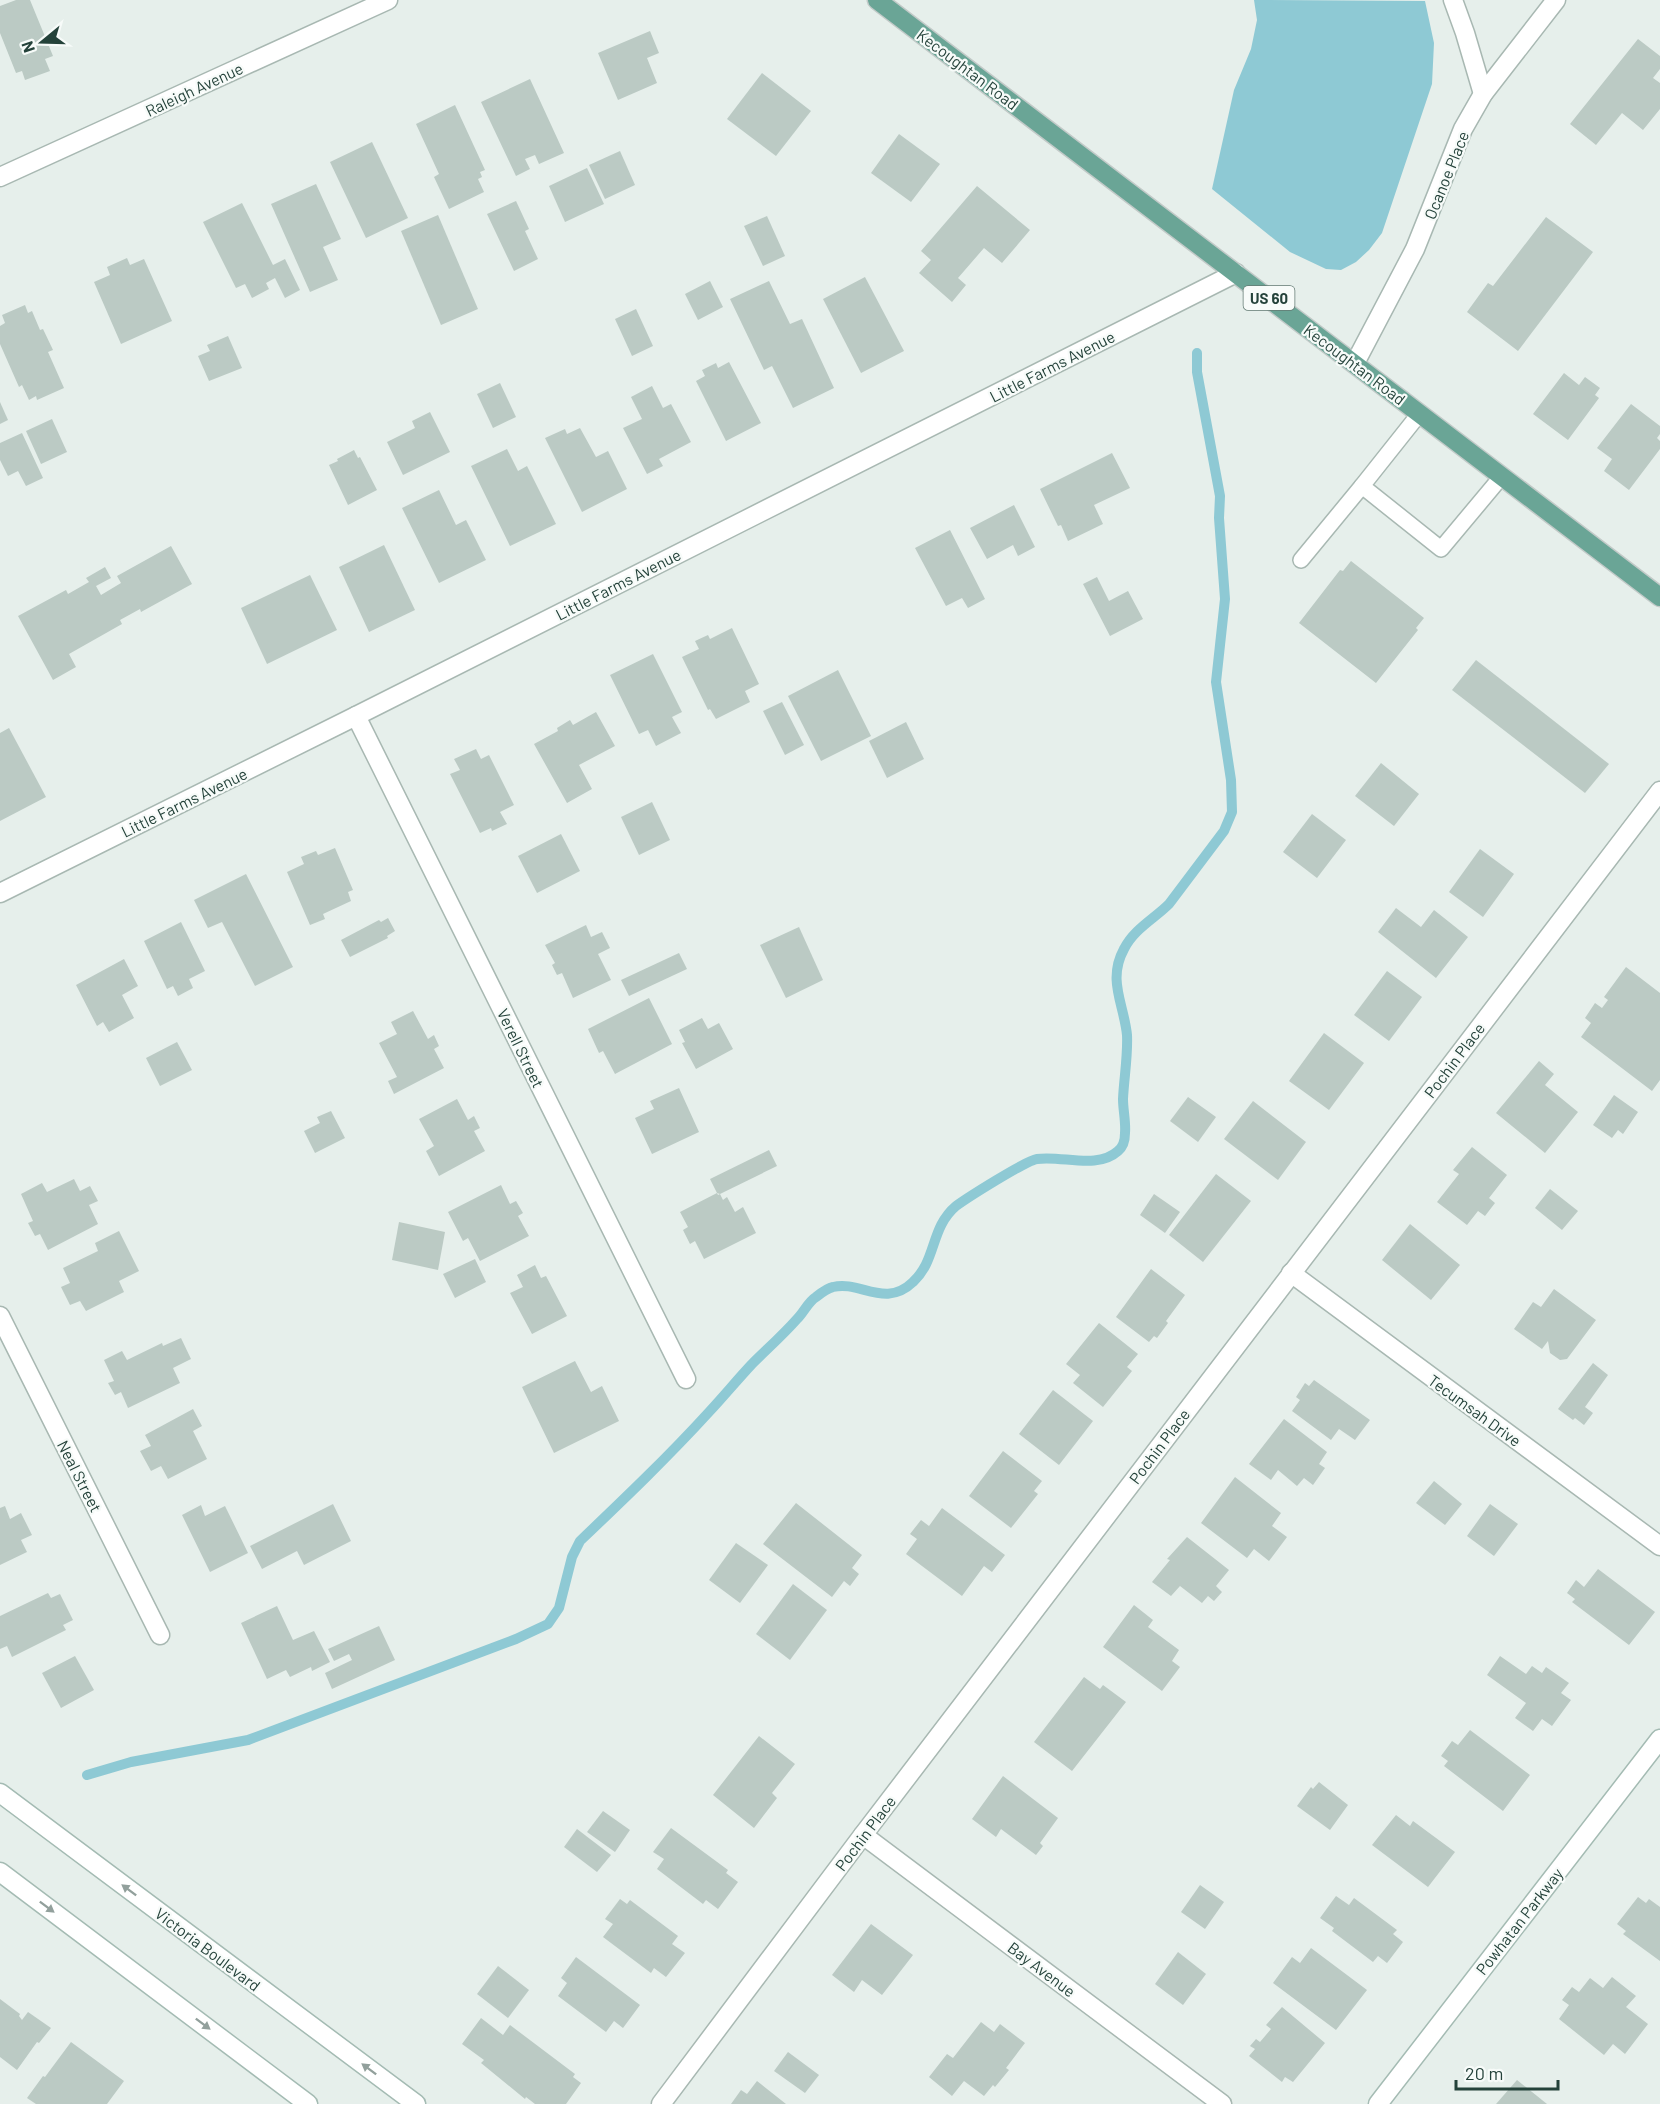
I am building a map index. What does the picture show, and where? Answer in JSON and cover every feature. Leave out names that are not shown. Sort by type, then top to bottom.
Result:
[{"type":"main road","name":"Kecoughtan Road","points":[[877,0],[1660,597]]},
{"type":"street","name":"Raleigh Avenue","points":[[0,177],[388,0]]},
{"type":"street","points":[[1453,0],[1466,33],[1483,94]]},
{"type":"street","name":"Ocanoe Place","points":[[1355,363],[1415,249],[1463,129],[1483,94],[1556,0]]},
{"type":"street","name":"Little Farms Avenue","points":[[0,893],[1236,273]]},
{"type":"street","name":"Verell Street","points":[[356,716],[686,1379]]},
{"type":"street","name":"Pochin Place","points":[[662,2104],[863,1835],[1290,1273],[1660,792]]},
{"type":"street","name":"Tecumsah Drive","points":[[1290,1273],[1660,1546]]},
{"type":"street","name":"Neal Street","points":[[0,1316],[160,1635]]},
{"type":"street","name":"Powhatan Parkway","points":[[1378,2104],[1660,1738]]},
{"type":"street","name":"Victoria Boulevard","points":[[0,1793],[416,2104]]},
{"type":"street","name":"Bay Avenue","points":[[863,1835],[1222,2104]]},
{"type":"street","points":[[0,1872],[308,2104]]},
{"type":"lane","points":[[1301,560],[1420,413]]},
{"type":"lane","points":[[1362,486],[1441,549],[1502,476]]},
{"type":"water","points":[[1254,0],[1425,1],[1434,43],[1432,84],[1382,233],[1356,262],[1341,270],[1326,269],[1290,252],[1212,189],[1234,90],[1251,49],[1257,20]]},
{"type":"building","points":[[16,0],[30,0],[53,56],[45,59],[50,71],[25,80],[22,71],[16,73],[0,33],[0,6]]},
{"type":"building","points":[[650,31],[659,53],[647,58],[657,83],[618,100],[598,53]]},
{"type":"building","points":[[1638,39],[1660,56],[1660,69],[1653,78],[1660,83],[1660,109],[1643,130],[1622,113],[1596,145],[1570,124]]},
{"type":"building","points":[[762,73],[811,111],[776,156],[727,119]]},
{"type":"building","points":[[530,79],[564,153],[539,164],[535,155],[525,159],[530,169],[516,176],[481,102]]},
{"type":"building","points":[[455,105],[485,170],[480,172],[482,177],[478,179],[484,192],[449,209],[434,177],[439,174],[416,124]]},
{"type":"building","points":[[899,134],[940,164],[911,202],[871,173]]},
{"type":"building","points":[[372,142],[408,218],[366,238],[330,162]]},
{"type":"building","points":[[620,151],[635,185],[605,199],[589,165]]},
{"type":"building","points":[[587,168],[604,204],[565,222],[549,186]]},
{"type":"building","points":[[316,184],[341,239],[323,247],[338,280],[310,292],[271,204]]},
{"type":"building","points":[[977,186],[1030,230],[1002,263],[984,248],[958,278],[966,285],[952,302],[919,273],[931,260],[921,251]]},
{"type":"building","points":[[516,201],[529,229],[525,231],[538,259],[514,271],[487,214]]},
{"type":"building","points":[[242,203],[273,265],[285,259],[300,290],[285,298],[275,278],[266,283],[269,289],[252,298],[245,284],[236,288],[203,222]]},
{"type":"building","points":[[438,215],[478,309],[441,325],[401,231]]},
{"type":"building","points":[[767,216],[785,256],[763,266],[744,226]]},
{"type":"building","points":[[1546,217],[1593,252],[1518,351],[1467,312],[1488,283],[1493,286]]},
{"type":"building","points":[[127,258],[130,265],[144,259],[172,321],[121,344],[94,282],[110,275],[107,267]]},
{"type":"building","points":[[865,277],[904,351],[861,373],[823,299]]},
{"type":"building","points":[[710,281],[723,307],[698,320],[685,294]]},
{"type":"building","points":[[769,281],[790,324],[802,319],[834,388],[793,408],[772,366],[764,370],[730,299]]},
{"type":"building","points":[[25,305],[28,313],[32,311],[40,330],[43,329],[53,350],[48,352],[64,388],[37,400],[36,396],[29,400],[22,385],[19,387],[0,344],[0,326],[5,323],[2,315]]},
{"type":"building","points":[[636,309],[653,346],[632,356],[615,319]]},
{"type":"building","points":[[228,336],[242,368],[209,381],[198,356],[210,351],[207,345]]},
{"type":"building","points":[[729,362],[761,423],[726,441],[696,381],[705,376],[702,370],[716,363],[718,368]]},
{"type":"building","points":[[1564,373],[1579,385],[1585,377],[1600,388],[1595,395],[1599,398],[1568,440],[1533,414]]},
{"type":"building","points":[[500,383],[516,417],[493,428],[477,394]]},
{"type":"building","points":[[652,386],[663,408],[671,404],[691,442],[659,459],[663,466],[647,474],[623,428],[642,419],[631,397]]},
{"type":"building","points":[[0,402],[8,420],[0,424]]},
{"type":"building","points":[[1631,404],[1660,426],[1660,434],[1657,438],[1660,441],[1660,449],[1629,490],[1604,471],[1612,459],[1597,448]]},
{"type":"building","points":[[430,412],[450,452],[403,475],[387,442],[415,428],[412,421]]},
{"type":"building","points":[[52,419],[67,452],[41,464],[26,431]]},
{"type":"building","points":[[580,428],[596,457],[608,451],[627,489],[582,512],[545,438],[565,429],[567,434]]},
{"type":"building","points":[[22,433],[43,478],[26,486],[18,471],[8,476],[0,460],[0,443]]},
{"type":"building","points":[[507,449],[518,471],[527,466],[556,524],[510,546],[471,466]]},
{"type":"building","points":[[354,450],[377,490],[348,505],[329,465]]},
{"type":"building","points":[[1112,453],[1130,488],[1094,505],[1103,524],[1068,541],[1040,489]]},
{"type":"building","points":[[439,490],[456,525],[466,520],[486,560],[439,583],[402,508]]},
{"type":"building","points":[[1014,505],[1035,547],[1018,556],[1013,545],[987,559],[970,528]]},
{"type":"building","points":[[950,530],[985,599],[968,608],[962,598],[946,606],[915,548]]},
{"type":"building","points":[[384,545],[415,610],[369,632],[339,567]]},
{"type":"building","points":[[171,546],[192,584],[141,612],[140,609],[120,620],[122,624],[69,654],[76,667],[53,680],[18,616],[66,590],[68,594],[89,582],[86,578],[105,567],[111,578],[96,586],[101,595],[121,583],[117,576]]},
{"type":"building","points":[[1351,561],[1424,618],[1416,628],[1418,630],[1376,683],[1299,623],[1340,570],[1343,571]]},
{"type":"building","points":[[310,575],[337,630],[267,664],[241,608]]},
{"type":"building","points":[[1097,577],[1109,601],[1128,591],[1143,619],[1110,636],[1083,584]]},
{"type":"building","points":[[732,628],[759,684],[745,691],[750,702],[716,719],[710,709],[708,710],[682,657],[699,649],[695,641],[708,635],[710,639]]},
{"type":"building","points":[[653,654],[682,712],[672,717],[681,733],[656,746],[648,730],[639,734],[610,675]]},
{"type":"building","points":[[1476,660],[1609,764],[1585,793],[1452,690]]},
{"type":"building","points":[[838,670],[871,736],[821,761],[788,696]]},
{"type":"building","points":[[782,702],[804,745],[785,755],[763,711]]},
{"type":"building","points":[[596,712],[615,746],[579,765],[592,789],[567,803],[534,744],[558,731],[557,728],[570,720],[573,725]]},
{"type":"building","points":[[906,722],[924,759],[887,778],[869,741]]},
{"type":"building","points":[[9,728],[46,797],[0,821],[0,733]]},
{"type":"building","points":[[476,749],[481,759],[489,755],[514,805],[500,812],[507,824],[492,831],[491,828],[480,833],[450,774],[460,770],[454,759]]},
{"type":"building","points":[[1381,763],[1419,794],[1394,826],[1355,796]]},
{"type":"building","points":[[652,802],[670,840],[639,855],[621,817]]},
{"type":"building","points":[[1312,814],[1346,840],[1317,878],[1283,852]]},
{"type":"building","points":[[561,834],[580,871],[537,893],[518,856]]},
{"type":"building","points":[[335,848],[353,890],[348,892],[351,901],[323,914],[325,919],[310,925],[287,872],[304,864],[301,857],[316,851],[318,855]]},
{"type":"building","points":[[1480,849],[1514,874],[1483,917],[1449,892]]},
{"type":"building","points":[[246,874],[293,967],[255,986],[222,922],[208,928],[194,900]]},
{"type":"building","points":[[1396,908],[1421,927],[1434,910],[1468,937],[1436,978],[1378,932]]},
{"type":"building","points":[[388,918],[395,931],[387,936],[388,938],[350,957],[341,940],[379,920],[381,922]]},
{"type":"building","points":[[181,922],[205,971],[189,979],[193,988],[178,996],[173,986],[167,989],[144,941]]},
{"type":"building","points":[[586,925],[591,937],[602,932],[610,948],[598,954],[611,980],[573,998],[562,973],[557,975],[552,965],[555,963],[545,945]]},
{"type":"building","points":[[799,927],[823,980],[786,998],[760,945]]},
{"type":"building","points":[[679,953],[687,969],[629,996],[621,980]]},
{"type":"building","points":[[124,959],[138,986],[122,995],[134,1018],[109,1032],[103,1022],[97,1026],[76,985]]},
{"type":"building","points":[[1626,967],[1660,993],[1660,1080],[1652,1091],[1581,1037],[1591,1023],[1585,1018],[1595,1003],[1602,1008],[1608,1000],[1604,997]]},
{"type":"building","points":[[1387,971],[1422,997],[1389,1041],[1354,1015]]},
{"type":"building","points":[[649,998],[672,1044],[615,1074],[603,1051],[599,1053],[588,1029]]},
{"type":"building","points":[[413,1011],[428,1039],[434,1035],[439,1046],[434,1049],[444,1068],[394,1094],[388,1081],[397,1077],[379,1043],[397,1034],[391,1022]]},
{"type":"building","points":[[702,1018],[708,1029],[719,1023],[733,1049],[696,1069],[682,1043],[685,1042],[679,1030]]},
{"type":"building","points":[[1324,1033],[1364,1063],[1329,1110],[1289,1081]]},
{"type":"building","points":[[177,1042],[192,1070],[160,1086],[146,1058]]},
{"type":"building","points":[[1539,1061],[1554,1074],[1545,1085],[1578,1112],[1545,1153],[1496,1113]]},
{"type":"building","points":[[679,1088],[699,1132],[652,1154],[635,1118],[654,1109],[650,1101]]},
{"type":"building","points":[[1614,1095],[1638,1112],[1623,1134],[1618,1130],[1612,1138],[1593,1125]]},
{"type":"building","points":[[1188,1097],[1216,1117],[1198,1142],[1170,1121]]},
{"type":"building","points":[[457,1099],[468,1120],[474,1116],[480,1128],[474,1131],[485,1151],[439,1176],[426,1151],[434,1146],[419,1119]]},
{"type":"building","points":[[1253,1101],[1306,1142],[1278,1180],[1224,1139]]},
{"type":"building","points":[[331,1111],[345,1138],[315,1153],[304,1131],[320,1123],[317,1117]]},
{"type":"building","points":[[1472,1147],[1507,1175],[1489,1198],[1495,1203],[1485,1216],[1478,1211],[1467,1225],[1437,1202],[1459,1174],[1453,1170]]},
{"type":"building","points":[[769,1150],[777,1166],[720,1194],[717,1193],[710,1179]]},
{"type":"building","points":[[1216,1174],[1251,1201],[1203,1262],[1169,1235]]},
{"type":"building","points":[[74,1179],[80,1191],[90,1186],[98,1201],[89,1205],[98,1224],[48,1250],[40,1234],[35,1236],[28,1223],[33,1221],[21,1194],[42,1183],[47,1192]]},
{"type":"building","points":[[501,1185],[510,1204],[516,1201],[523,1213],[518,1216],[529,1236],[480,1261],[468,1238],[463,1241],[448,1212]]},
{"type":"building","points":[[1550,1189],[1578,1211],[1562,1230],[1535,1208]]},
{"type":"building","points":[[717,1193],[723,1200],[727,1197],[735,1212],[743,1207],[756,1233],[704,1259],[695,1241],[690,1244],[683,1230],[688,1227],[680,1212]]},
{"type":"building","points":[[1154,1194],[1180,1212],[1165,1233],[1140,1215]]},
{"type":"building","points":[[399,1222],[445,1232],[438,1270],[392,1260]]},
{"type":"building","points":[[1410,1224],[1460,1265],[1431,1300],[1382,1260]]},
{"type":"building","points":[[119,1231],[139,1271],[119,1281],[124,1292],[86,1311],[80,1301],[70,1305],[61,1287],[70,1283],[63,1268],[98,1251],[95,1243]]},
{"type":"building","points":[[475,1259],[486,1282],[455,1298],[443,1274]]},
{"type":"building","points":[[535,1265],[541,1278],[546,1276],[567,1316],[532,1334],[510,1293],[523,1287],[517,1275]]},
{"type":"building","points":[[1151,1269],[1185,1295],[1157,1338],[1154,1336],[1149,1342],[1116,1317]]},
{"type":"building","points":[[1554,1289],[1596,1320],[1567,1359],[1560,1360],[1550,1353],[1548,1341],[1542,1349],[1514,1329],[1533,1302],[1541,1307]]},
{"type":"building","points":[[1099,1323],[1138,1354],[1127,1367],[1132,1371],[1103,1407],[1073,1383],[1080,1375],[1066,1364]]},
{"type":"building","points":[[181,1338],[191,1359],[173,1368],[180,1383],[128,1408],[121,1392],[115,1395],[108,1383],[114,1381],[104,1360],[122,1351],[127,1360],[162,1343],[163,1346]]},
{"type":"building","points":[[575,1361],[591,1392],[602,1386],[619,1421],[554,1453],[522,1387]]},
{"type":"building","points":[[1593,1363],[1608,1375],[1585,1407],[1593,1413],[1584,1425],[1558,1409]]},
{"type":"building","points":[[1314,1380],[1370,1420],[1355,1440],[1339,1429],[1331,1440],[1292,1411],[1300,1400],[1296,1397],[1305,1383],[1309,1386]]},
{"type":"building","points":[[1053,1390],[1093,1421],[1059,1465],[1019,1434]]},
{"type":"building","points":[[193,1409],[202,1426],[193,1431],[207,1459],[168,1479],[161,1466],[151,1471],[140,1451],[151,1446],[145,1435]]},
{"type":"building","points":[[1284,1419],[1327,1452],[1319,1464],[1325,1468],[1313,1485],[1304,1478],[1297,1486],[1278,1470],[1271,1480],[1249,1464]]},
{"type":"building","points":[[1003,1451],[1042,1481],[1034,1491],[1038,1494],[1011,1528],[969,1496]]},
{"type":"building","points":[[1235,1477],[1281,1513],[1272,1526],[1287,1537],[1269,1561],[1254,1549],[1247,1558],[1201,1523]]},
{"type":"building","points":[[1434,1481],[1462,1504],[1445,1525],[1416,1503]]},
{"type":"building","points":[[796,1503],[862,1555],[852,1568],[859,1574],[850,1586],[844,1581],[832,1597],[763,1544]]},
{"type":"building","points":[[333,1504],[351,1541],[304,1565],[297,1551],[262,1569],[250,1546]]},
{"type":"building","points":[[1490,1504],[1518,1524],[1494,1556],[1467,1536]]},
{"type":"building","points":[[201,1505],[205,1516],[225,1506],[248,1553],[210,1572],[182,1515]]},
{"type":"building","points":[[5,1506],[10,1519],[21,1513],[32,1535],[21,1540],[27,1552],[0,1565],[0,1508]]},
{"type":"building","points":[[942,1508],[1005,1555],[992,1572],[984,1566],[962,1596],[906,1554],[917,1539],[910,1534],[921,1520],[929,1526]]},
{"type":"building","points":[[1187,1537],[1229,1570],[1216,1586],[1222,1592],[1214,1601],[1208,1596],[1202,1603],[1180,1586],[1171,1596],[1152,1582],[1170,1560],[1167,1559]]},
{"type":"building","points":[[736,1543],[768,1565],[740,1603],[709,1580]]},
{"type":"building","points":[[1598,1569],[1655,1612],[1629,1645],[1572,1602],[1575,1599],[1567,1593],[1576,1580],[1584,1587]]},
{"type":"building","points":[[793,1584],[827,1610],[790,1660],[756,1634]]},
{"type":"building","points":[[48,1593],[51,1598],[60,1594],[73,1620],[63,1625],[66,1630],[12,1657],[7,1646],[0,1649],[0,1616]]},
{"type":"building","points":[[1134,1605],[1153,1620],[1148,1627],[1179,1650],[1172,1661],[1180,1667],[1162,1691],[1103,1647]]},
{"type":"building","points":[[277,1606],[293,1640],[314,1631],[330,1662],[312,1671],[311,1667],[290,1677],[286,1670],[267,1679],[241,1623]]},
{"type":"building","points":[[379,1626],[395,1660],[332,1689],[325,1673],[352,1660],[349,1654],[334,1661],[328,1649]]},
{"type":"building","points":[[75,1656],[94,1690],[61,1708],[42,1673]]},
{"type":"building","points":[[1500,1656],[1526,1674],[1532,1666],[1542,1673],[1546,1667],[1569,1683],[1561,1693],[1571,1700],[1552,1726],[1542,1719],[1533,1731],[1515,1718],[1526,1703],[1487,1675]]},
{"type":"building","points":[[1084,1677],[1100,1689],[1103,1685],[1126,1702],[1072,1771],[1034,1742]]},
{"type":"building","points":[[1470,1730],[1530,1775],[1503,1811],[1444,1766],[1448,1761],[1441,1756],[1452,1741],[1458,1745]]},
{"type":"building","points":[[759,1736],[795,1764],[772,1793],[777,1798],[754,1828],[713,1795]]},
{"type":"building","points":[[1003,1776],[1058,1818],[1040,1843],[1043,1846],[1036,1855],[1001,1829],[996,1837],[972,1819]]},
{"type":"building","points":[[1319,1782],[1348,1805],[1330,1830],[1297,1806],[1311,1787],[1313,1789]]},
{"type":"building","points":[[603,1811],[630,1830],[615,1852],[587,1832]]},
{"type":"building","points":[[1396,1815],[1410,1826],[1413,1821],[1455,1852],[1428,1887],[1372,1845]]},
{"type":"building","points":[[671,1828],[728,1870],[726,1873],[738,1882],[718,1909],[706,1900],[703,1904],[657,1869],[664,1859],[653,1852]]},
{"type":"building","points":[[577,1829],[611,1855],[597,1872],[564,1847]]},
{"type":"building","points":[[1200,1885],[1224,1902],[1205,1929],[1181,1912]]},
{"type":"building","points":[[1336,1896],[1349,1905],[1354,1898],[1397,1930],[1393,1934],[1403,1942],[1387,1963],[1378,1956],[1373,1962],[1332,1931],[1334,1928],[1320,1918]]},
{"type":"building","points":[[1638,1897],[1646,1903],[1649,1899],[1660,1907],[1660,1961],[1623,1934],[1626,1931],[1617,1924]]},
{"type":"building","points":[[620,1899],[627,1904],[630,1900],[678,1936],[672,1944],[685,1953],[666,1977],[654,1968],[651,1973],[603,1937],[613,1924],[605,1919]]},
{"type":"building","points":[[871,1924],[913,1955],[882,1995],[862,1980],[854,1992],[832,1975]]},
{"type":"building","points":[[1311,1948],[1367,1990],[1336,2030],[1273,1983],[1292,1957],[1300,1963]]},
{"type":"building","points":[[1178,1952],[1206,1974],[1183,2005],[1155,1984]]},
{"type":"building","points":[[576,1957],[640,2005],[623,2028],[614,2021],[606,2032],[558,1996],[567,1983],[561,1978]]},
{"type":"building","points":[[498,1966],[529,1990],[508,2018],[477,1994]]},
{"type":"building","points":[[1612,1977],[1636,1996],[1626,2007],[1648,2024],[1625,2054],[1613,2044],[1604,2055],[1559,2019],[1569,2005],[1562,2000],[1572,1987],[1579,1992],[1590,1978],[1603,1988]]},
{"type":"building","points":[[0,1999],[20,2014],[22,2020],[28,2012],[51,2028],[39,2043],[37,2042],[17,2070],[0,2057]]},
{"type":"building","points":[[1282,2007],[1325,2043],[1293,2082],[1285,2077],[1282,2082],[1249,2056],[1255,2049],[1250,2046],[1256,2039],[1260,2042],[1271,2029],[1266,2025]]},
{"type":"building","points":[[481,2018],[503,2035],[510,2025],[575,2074],[573,2077],[581,2083],[566,2104],[535,2104],[526,2097],[525,2099],[481,2063],[484,2060],[462,2044]]},
{"type":"building","points":[[981,2022],[994,2032],[1000,2024],[1025,2043],[1006,2068],[1009,2070],[984,2096],[964,2081],[952,2096],[929,2077],[947,2054],[953,2058]]},
{"type":"building","points":[[71,2042],[124,2081],[107,2104],[36,2104],[27,2098]]},
{"type":"building","points":[[788,2052],[819,2075],[805,2093],[774,2071]]},
{"type":"building","points":[[1517,2080],[1547,2104],[1496,2104]]},
{"type":"building","points":[[757,2081],[786,2104],[731,2104],[741,2090],[747,2094]]},
{"type":"waterway","points":[[87,1775],[131,1762],[248,1740],[516,1639],[548,1624],[559,1608],[572,1557],[580,1541],[678,1445],[752,1364],[792,1325],[813,1299],[833,1287],[853,1287],[883,1294],[903,1290],[921,1273],[942,1224],[956,1206],[1031,1161],[1047,1158],[1100,1160],[1110,1157],[1120,1149],[1125,1136],[1123,1099],[1127,1035],[1118,992],[1119,960],[1133,936],[1169,904],[1224,831],[1232,812],[1231,780],[1216,682],[1225,599],[1219,518],[1220,496],[1197,372],[1197,353]]}]
